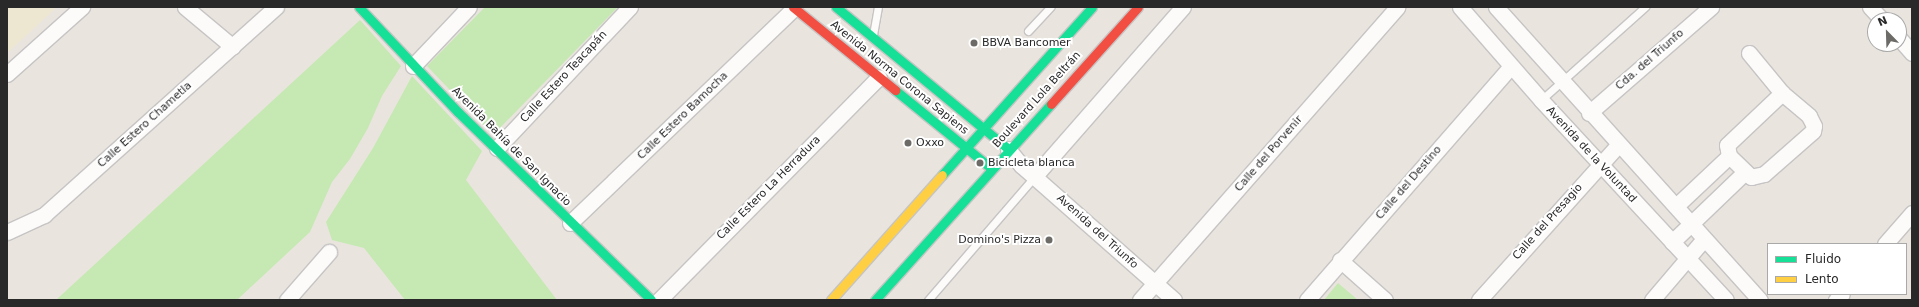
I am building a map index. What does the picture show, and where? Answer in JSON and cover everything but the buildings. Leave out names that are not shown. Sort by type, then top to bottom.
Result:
[{"type":"street","points":[[7,74],[82,7]]},
{"type":"street","points":[[185,7],[233,46]]},
{"type":"street","name":"Calle Estero Chametla","points":[[7,232],[44,216],[276,7]]},
{"type":"street","name":"Avenida Bahía de San Ignacio","points":[[359,7],[412,66],[497,148],[570,223],[651,300]]},
{"type":"street","points":[[412,66],[469,7]]},
{"type":"street","name":"Calle Estero Teacapán","points":[[497,148],[630,7]]},
{"type":"street","name":"Avenida Norma Corona Sapiens","points":[[793,7],[991,168]]},
{"type":"street","name":"Calle Estero Bamocha","points":[[570,223],[793,7]]},
{"type":"street","name":"Avenida Norma Corona Sapiens","points":[[836,7],[1008,148]]},
{"type":"street","name":"Boulevard Lola Beltrán","points":[[831,300],[965,147],[1092,7]]},
{"type":"street","name":"Boulevard Lola Beltrán","points":[[875,300],[1008,148],[1138,7]]},
{"type":"street","points":[[1034,177],[1183,7]]},
{"type":"street","name":"Calle del Porvenir","points":[[1140,300],[1397,7]]},
{"type":"street","name":"Avenida de la Voluntad","points":[[1460,7],[1541,100],[1726,300]]},
{"type":"street","points":[[1496,7],[1589,113],[1676,206],[1760,300]]},
{"type":"street","name":"Cda. del Triunfo","points":[[1589,113],[1711,7]]},
{"type":"street","points":[[1749,53],[1782,93],[1808,116],[1814,126],[1813,131],[1764,174],[1751,177],[1744,173],[1729,156],[1726,150],[1729,140],[1782,93]]},
{"type":"street","name":"Calle del Destino","points":[[1307,300],[1340,260],[1512,66]]},
{"type":"street","name":"Calle Estero La Herradura","points":[[659,300],[879,77]]},
{"type":"street","name":"Calle del Presagio","points":[[1479,300],[1618,145]]},
{"type":"street","name":"Avenida del Triunfo","points":[[1008,148],[1021,165],[1034,177],[1174,300]]},
{"type":"street","points":[[1676,206],[1729,156]]},
{"type":"street","points":[[991,168],[1021,165]]},
{"type":"street","points":[[1672,242],[1713,200],[1744,173]]},
{"type":"street","points":[[1698,185],[1713,200]]},
{"type":"street","points":[[1886,243],[1912,213]]},
{"type":"street","points":[[1652,300],[1704,239]]},
{"type":"street","points":[[287,300],[329,252]]},
{"type":"street","points":[[1340,260],[1385,300]]},
{"type":"lane","points":[[872,37],[878,7]]},
{"type":"lane","points":[[1028,31],[1050,7]]},
{"type":"lane","points":[[1541,100],[1645,7]]},
{"type":"lane","points":[[928,300],[1034,177]]},
{"type":"shaded area","points":[[7,7],[57,7],[7,53]]},
{"type":"green space","points":[[485,7],[618,7],[493,135],[427,66]]},
{"type":"green space","points":[[360,20],[401,66],[382,96],[368,128],[350,159],[332,182],[310,232],[237,300],[56,300]]},
{"type":"green space","points":[[412,76],[482,151],[466,180],[557,300],[405,300],[364,248],[332,240],[326,222],[373,148]]},
{"type":"green space","points":[[1338,283],[1358,300],[1324,300]]},
{"type":"traffic: fast","points":[[359,7],[458,112],[651,300]]},
{"type":"traffic: fast","points":[[836,7],[1008,149]]},
{"type":"traffic: fast","points":[[942,175],[1092,7]]},
{"type":"traffic: fast","points":[[895,90],[991,168]]},
{"type":"traffic: fast","points":[[875,300],[1051,104]]},
{"type":"traffic: slow","points":[[831,300],[942,175]]},
{"type":"traffic: jam","points":[[793,7],[895,90]]},
{"type":"traffic: jam","points":[[1051,104],[1138,7]]},
{"type":"place","name":"BBVA Bancomer","points":[[974,43]]},
{"type":"place","name":"Oxxo","points":[[908,143]]},
{"type":"place","name":"Bicicleta blanca","points":[[980,163]]},
{"type":"place","name":"Domino's Pizza","points":[[1049,240]]}]
